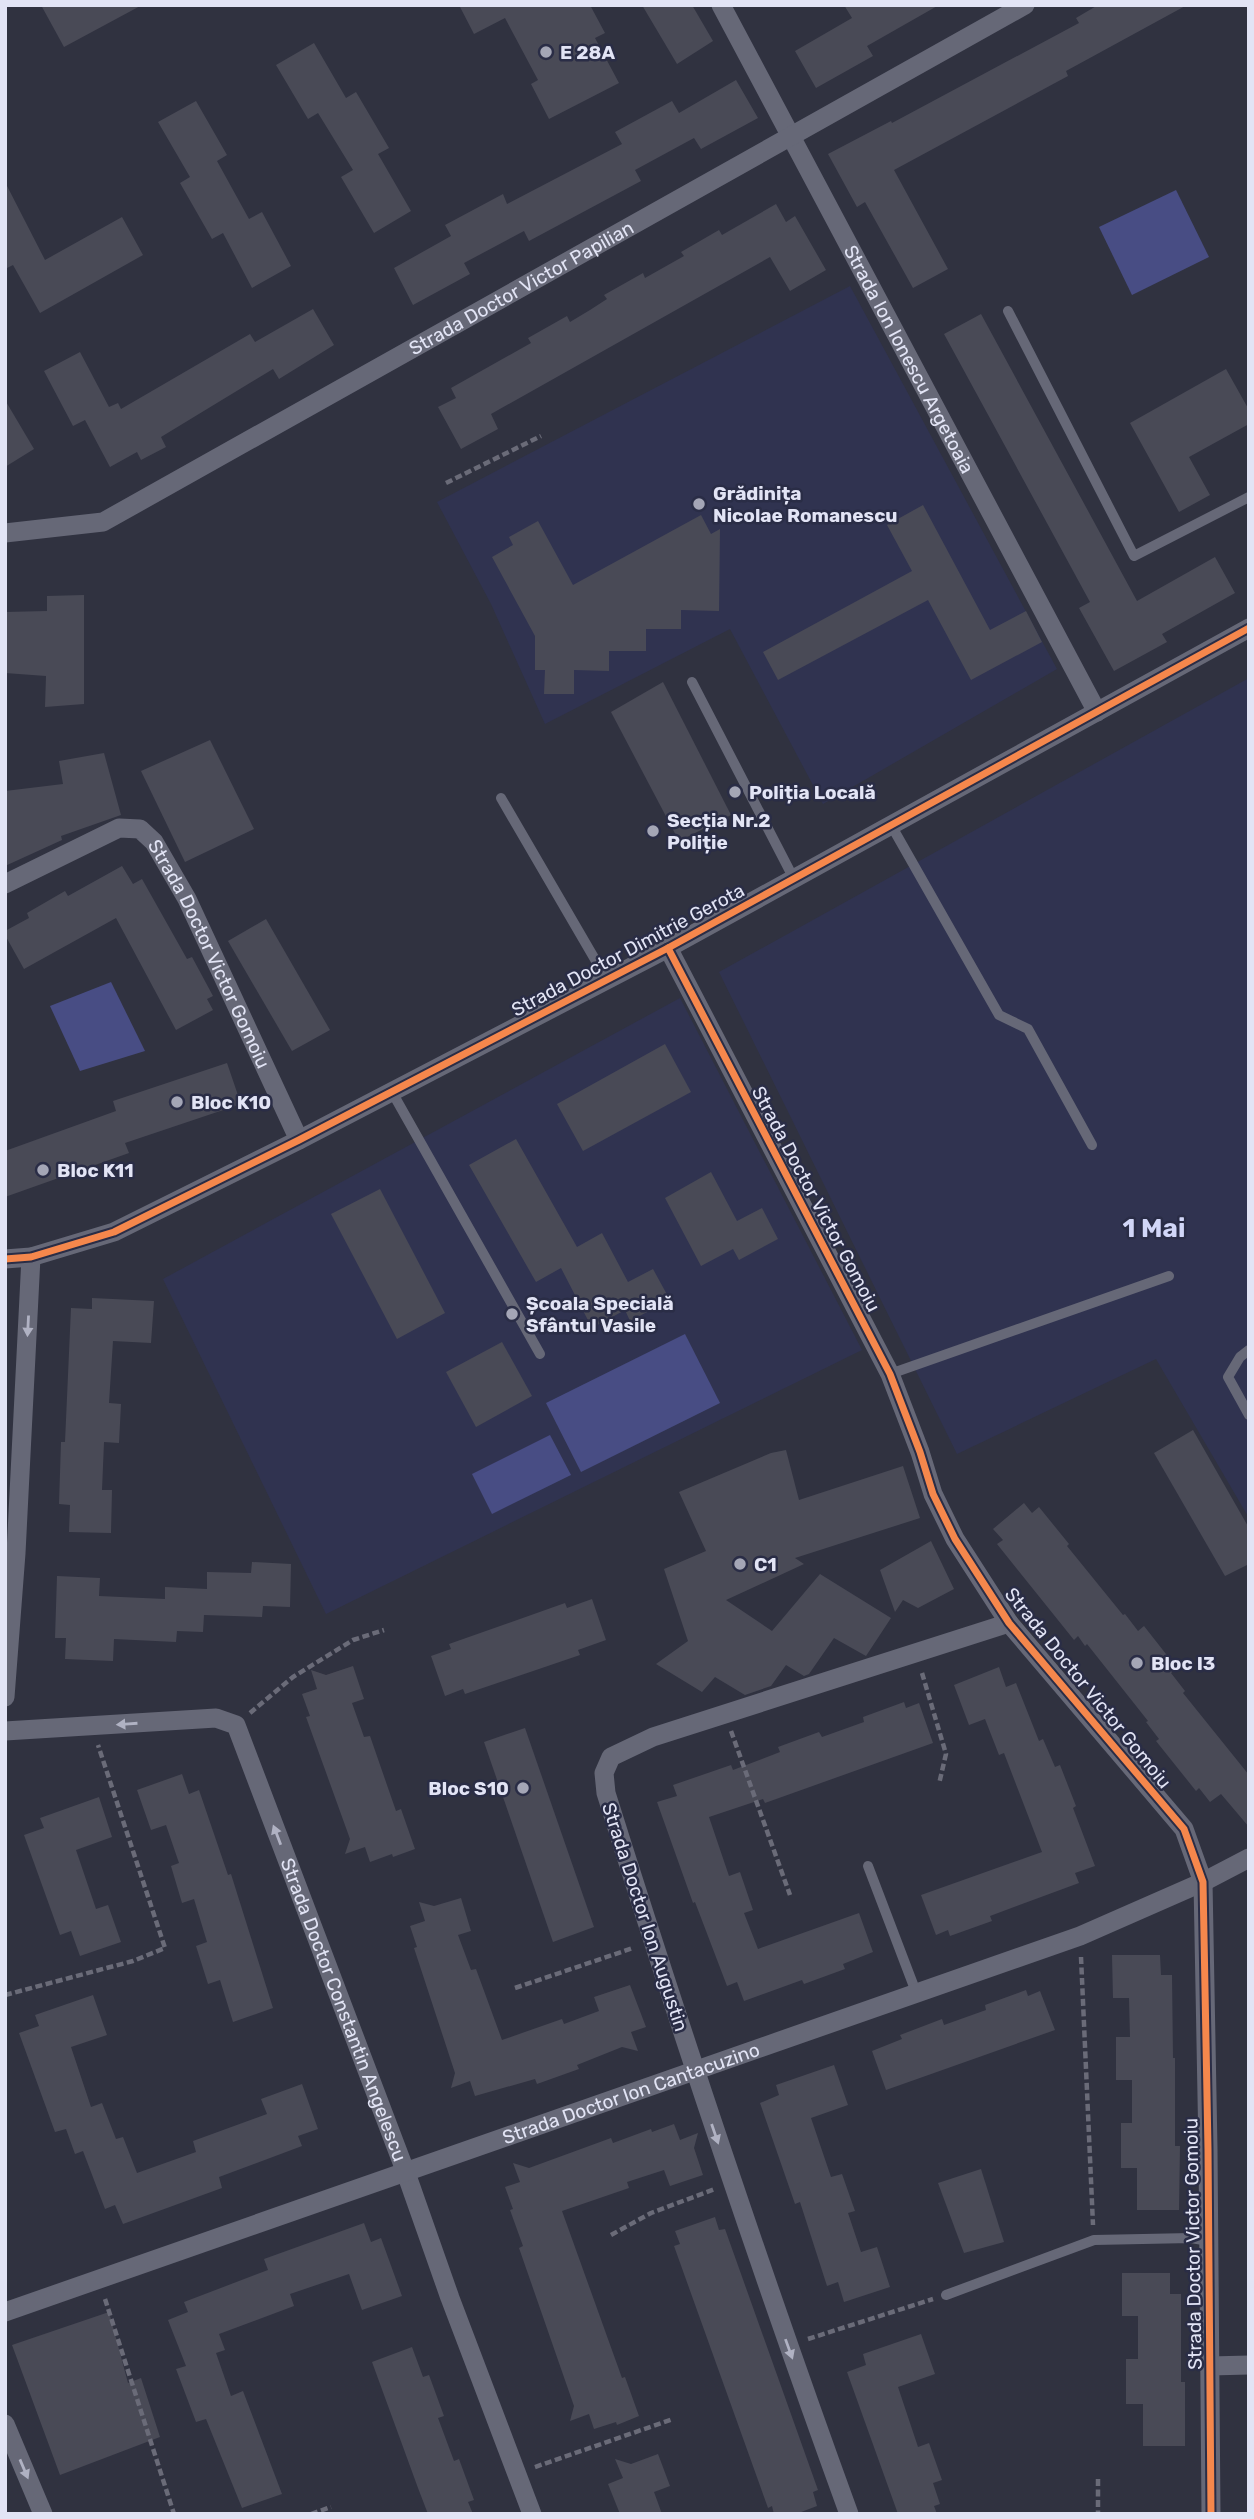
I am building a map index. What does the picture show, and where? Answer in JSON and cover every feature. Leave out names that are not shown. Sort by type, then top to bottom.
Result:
[{"type":"street","name":"Strada Ion Ionescu Argetoaia","points":[[721,5],[1097,712]]},
{"type":"street","name":"Strada Doctor Victor Papilian","points":[[5,533],[103,522],[1025,5]]},
{"type":"street","name":"Strada Doctor Dimitrie Gerota","points":[[5,1259],[31,1257],[114,1232],[299,1140],[668,948],[1249,628]]},
{"type":"street","name":"Strada Doctor Victor Gomoiu","points":[[5,884],[119,828],[140,829],[154,842],[187,899],[299,1140]]},
{"type":"street","name":"Strada Doctor Victor Gomoiu","points":[[668,948],[890,1374],[938,1505],[955,1539],[1009,1623],[1184,1829],[1203,1882],[1211,2514]]},
{"type":"street","points":[[5,1697],[16,1553],[31,1257]]},
{"type":"street","name":"Strada Doctor Ion Augustin","points":[[849,2514],[787,2345],[693,2069],[606,1793],[604,1773],[611,1757],[653,1737],[1009,1623]]},
{"type":"street","points":[[5,1731],[216,1718],[236,1725]]},
{"type":"street","name":"Strada Doctor Constantin Angelescu","points":[[236,1725],[532,2514]]},
{"type":"street","name":"Strada Doctor Ion Cantacuzino","points":[[5,2312],[406,2173],[693,2069],[1080,1936],[1203,1882],[1249,1858]]},
{"type":"street","points":[[1210,2367],[1249,2365]]},
{"type":"street","points":[[5,2424],[43,2514]]},
{"type":"lane","points":[[1008,311],[1133,556],[1249,497]]},
{"type":"lane","points":[[692,682],[794,879]]},
{"type":"lane","points":[[500,798],[607,980]]},
{"type":"lane","points":[[891,825],[999,1015],[1028,1029],[1093,1146]]},
{"type":"lane","points":[[392,1092],[540,1354]]},
{"type":"lane","points":[[890,1374],[1168,1276]]},
{"type":"lane","points":[[1249,1350],[1240,1357],[1228,1377],[1249,1415]]},
{"type":"lane","points":[[868,1866],[915,1992]]},
{"type":"lane","points":[[946,2295],[1094,2240],[1191,2238],[1209,2241]]},
{"type":"path","points":[[446,484],[541,436]]},
{"type":"path","points":[[236,1725],[293,1677],[353,1640],[384,1630]]},
{"type":"path","points":[[915,1652],[946,1754],[939,1784]]},
{"type":"path","points":[[725,1714],[790,1895]]},
{"type":"path","points":[[5,1996],[133,1961],[165,1948],[91,1726]]},
{"type":"path","points":[[1080,1936],[1094,2240]]},
{"type":"path","points":[[515,1988],[652,1942]]},
{"type":"path","points":[[611,2235],[651,2213],[732,2183]]},
{"type":"path","points":[[99,2279],[174,2514]]},
{"type":"path","points":[[787,2345],[946,2295]]},
{"type":"path","points":[[518,2474],[673,2419]]},
{"type":"path","points":[[1098,2479],[1098,2514]]},
{"type":"path","points":[[311,2514],[331,2507]]},
{"type":"shaded area","points":[[1176,190],[1209,257],[1132,295],[1099,227]]},
{"type":"shaded area","points":[[850,286],[1057,669],[823,804],[730,629],[545,724],[491,604],[437,502]]},
{"type":"shaded area","points":[[1249,678],[1249,1518],[1156,1359],[957,1454],[719,972]]},
{"type":"shaded area","points":[[111,982],[145,1051],[80,1071],[50,1006]]},
{"type":"shaded area","name":"Școala Specială Sfântul Vasile","points":[[680,998],[862,1350],[326,1614],[163,1279]]},
{"type":"shaded area","points":[[685,1334],[720,1403],[581,1472],[546,1403]]},
{"type":"shaded area","points":[[550,1435],[571,1475],[492,1514],[472,1474]]},
{"type":"building","points":[[41,5],[142,5],[64,47]]},
{"type":"building","points":[[459,5],[590,5],[605,33],[595,38],[619,83],[549,119],[531,84],[538,80],[505,18],[474,34]]},
{"type":"building","points":[[642,5],[692,5],[713,41],[677,64]]},
{"type":"building","points":[[844,5],[939,5],[867,46],[873,56],[816,88],[795,51],[852,18]]},
{"type":"building","points":[[1098,5],[1187,5],[1066,71],[1068,76],[894,170],[948,269],[913,288],[865,202],[857,207],[828,154],[891,121],[892,123],[1079,23],[1076,18]]},
{"type":"building","points":[[314,43],[346,98],[356,92],[389,148],[378,154],[411,211],[374,233],[341,177],[353,170],[318,113],[308,119],[276,65]]},
{"type":"building","points":[[736,80],[758,118],[701,149],[694,138],[635,170],[641,181],[529,241],[524,231],[464,263],[470,274],[413,305],[394,268],[451,236],[445,225],[503,194],[507,204],[622,144],[615,132],[672,101],[679,113]]},
{"type":"building","points":[[196,101],[227,155],[217,161],[249,219],[262,212],[291,266],[252,288],[223,233],[212,239],[180,183],[190,177],[158,122]]},
{"type":"building","points":[[5,182],[45,260],[122,217],[143,255],[40,313],[13,265],[5,269]]},
{"type":"building","points":[[776,204],[786,222],[795,216],[826,270],[790,291],[770,257],[491,414],[498,429],[461,449],[438,407],[456,398],[451,388],[531,343],[528,338],[567,316],[570,322],[607,299],[604,295],[643,273],[645,278],[684,256],[681,252],[719,230],[722,235]]},
{"type":"building","points":[[313,309],[334,345],[279,379],[273,369],[161,437],[166,447],[141,460],[137,452],[110,467],[85,420],[73,426],[44,371],[80,352],[109,407],[118,403],[121,409],[250,334],[255,342]]},
{"type":"building","points":[[981,314],[1137,601],[1215,557],[1235,593],[1162,634],[1167,642],[1114,671],[1079,608],[1090,602],[944,334]]},
{"type":"building","points":[[1226,369],[1249,410],[1249,424],[1189,457],[1210,495],[1179,512],[1130,423]]},
{"type":"building","points":[[5,400],[34,449],[5,467]]},
{"type":"building","points":[[923,505],[990,630],[1026,611],[1042,642],[971,680],[928,600],[778,680],[763,652],[912,571],[887,525]]},
{"type":"building","points":[[701,515],[711,534],[720,529],[719,611],[681,610],[681,629],[646,629],[646,651],[609,651],[609,671],[574,670],[574,694],[544,694],[545,670],[535,670],[535,636],[492,557],[513,545],[509,537],[538,521],[573,585]]},
{"type":"building","points":[[84,595],[84,704],[45,707],[46,676],[5,673],[5,612],[47,611],[47,596]]},
{"type":"building","points":[[663,682],[731,815],[679,841],[611,712]]},
{"type":"building","points":[[210,740],[254,829],[185,862],[141,771]]},
{"type":"building","points":[[104,753],[121,815],[61,836],[62,840],[5,866],[5,791],[63,784],[59,761]]},
{"type":"building","points":[[122,866],[133,884],[142,879],[187,959],[192,957],[213,996],[207,999],[213,1010],[176,1030],[116,918],[24,969],[5,935],[5,931],[29,918],[27,913],[65,891],[68,896]]},
{"type":"building","points":[[266,919],[330,1030],[292,1051],[228,941]]},
{"type":"building","points":[[665,1044],[691,1092],[583,1151],[557,1104]]},
{"type":"building","points":[[227,1063],[241,1104],[125,1143],[129,1153],[5,1197],[5,1151],[116,1111],[113,1101]]},
{"type":"building","points":[[516,1139],[577,1247],[602,1233],[628,1282],[653,1269],[670,1300],[630,1321],[625,1310],[592,1328],[561,1268],[536,1282],[469,1165]]},
{"type":"building","points":[[711,1172],[737,1221],[762,1208],[778,1239],[739,1260],[733,1249],[701,1266],[665,1198]]},
{"type":"building","points":[[380,1189],[445,1313],[397,1339],[331,1214]]},
{"type":"building","points":[[92,1298],[154,1301],[151,1343],[113,1341],[109,1403],[121,1404],[119,1443],[104,1442],[102,1490],[112,1490],[111,1533],[69,1532],[70,1505],[59,1504],[61,1442],[65,1442],[71,1308],[92,1309]]},
{"type":"building","points":[[502,1342],[532,1396],[476,1427],[446,1372]]},
{"type":"building","points":[[1193,1430],[1249,1528],[1249,1564],[1225,1576],[1154,1453]]},
{"type":"building","points":[[786,1450],[799,1500],[903,1466],[920,1518],[795,1558],[804,1564],[726,1600],[772,1631],[820,1574],[891,1618],[866,1656],[834,1638],[809,1674],[804,1676],[786,1665],[771,1686],[745,1695],[715,1677],[702,1692],[656,1664],[688,1641],[664,1569],[706,1551],[679,1492],[771,1453]]},
{"type":"building","points":[[1024,1503],[1032,1513],[1039,1507],[1123,1615],[1125,1614],[1138,1631],[1144,1626],[1177,1668],[1171,1673],[1185,1691],[1183,1693],[1249,1775],[1249,1827],[1221,1794],[1210,1802],[1199,1788],[1196,1791],[1156,1741],[1159,1739],[1146,1722],[1148,1721],[1087,1644],[1085,1646],[1078,1636],[1074,1640],[997,1544],[1003,1540],[993,1529]]},
{"type":"building","points":[[931,1541],[954,1589],[918,1608],[903,1600],[895,1612],[880,1570]]},
{"type":"building","points":[[252,1562],[291,1564],[290,1607],[263,1606],[262,1617],[204,1615],[203,1632],[177,1631],[176,1642],[114,1639],[113,1661],[65,1659],[66,1638],[55,1638],[57,1576],[100,1578],[99,1596],[165,1599],[165,1587],[207,1589],[207,1572],[251,1573]]},
{"type":"building","points":[[592,1599],[606,1640],[578,1650],[580,1655],[465,1694],[463,1689],[445,1696],[431,1656],[451,1649],[449,1644],[565,1603],[567,1608]]},
{"type":"building","points":[[353,1666],[364,1699],[352,1703],[364,1737],[370,1736],[396,1811],[401,1809],[415,1849],[370,1862],[365,1847],[345,1854],[350,1839],[306,1717],[310,1716],[302,1694],[317,1689],[311,1670],[326,1675]]},
{"type":"building","points":[[999,1667],[1006,1687],[1016,1683],[1039,1741],[1043,1739],[1055,1767],[1060,1765],[1095,1866],[1075,1873],[1079,1883],[990,1916],[992,1921],[950,1936],[948,1930],[936,1935],[921,1895],[1042,1852],[1004,1753],[999,1755],[985,1719],[969,1725],[954,1685]]},
{"type":"building","points":[[904,1702],[906,1708],[919,1703],[933,1743],[765,1803],[763,1799],[709,1817],[729,1876],[740,1872],[753,1910],[744,1913],[758,1949],[859,1913],[873,1952],[843,1964],[845,1969],[804,1984],[802,1980],[744,2001],[737,1982],[727,1986],[695,1902],[693,1903],[657,1802],[677,1796],[673,1785],[731,1765],[733,1770],[780,1752],[778,1747],[819,1732],[822,1737],[864,1722],[863,1717]]},
{"type":"building","points":[[525,1728],[594,1927],[553,1942],[484,1742]]},
{"type":"building","points":[[182,1774],[189,1794],[199,1790],[228,1875],[231,1874],[273,2008],[233,2022],[220,1980],[208,1984],[196,1946],[207,1942],[194,1899],[182,1903],[171,1866],[179,1863],[166,1825],[151,1830],[137,1790]]},
{"type":"building","points":[[99,1797],[112,1837],[76,1850],[96,1909],[108,1905],[121,1942],[80,1956],[71,1931],[60,1935],[24,1835],[44,1828],[40,1818]]},
{"type":"building","points":[[461,1898],[471,1931],[458,1935],[471,1970],[476,1969],[502,2040],[562,2019],[564,2024],[599,2011],[594,1997],[630,1985],[646,2027],[631,2032],[638,2051],[622,2047],[577,2065],[579,2069],[537,2084],[535,2079],[475,2096],[470,2081],[451,2088],[455,2073],[414,1948],[417,1947],[410,1926],[425,1921],[419,1902],[434,1906]]},
{"type":"building","points":[[1112,1955],[1160,1955],[1161,1975],[1172,1975],[1175,2146],[1180,2146],[1179,2210],[1137,2210],[1137,2168],[1121,2168],[1121,2123],[1132,2123],[1132,2080],[1116,2080],[1116,2037],[1130,2037],[1129,1998],[1113,1998]]},
{"type":"building","points":[[1026,1990],[1028,1996],[1040,1991],[1055,2030],[886,2090],[872,2051],[902,2039],[900,2035],[942,2019],[944,2025],[986,2010],[985,2005]]},
{"type":"building","points":[[93,1995],[107,2035],[71,2047],[91,2107],[102,2103],[116,2139],[123,2137],[137,2173],[196,2152],[193,2141],[267,2114],[261,2099],[302,2084],[318,2129],[298,2136],[302,2146],[219,2177],[222,2188],[123,2224],[115,2205],[105,2209],[83,2151],[75,2154],[66,2129],[55,2132],[19,2033],[39,2026],[35,2015]]},
{"type":"building","points":[[834,2065],[848,2105],[811,2118],[831,2177],[842,2174],[855,2211],[848,2213],[861,2252],[877,2247],[890,2287],[844,2302],[838,2282],[827,2286],[800,2202],[795,2204],[760,2103],[779,2095],[776,2085]]},
{"type":"building","points":[[674,2124],[680,2140],[698,2133],[694,2148],[703,2175],[670,2186],[664,2170],[627,2182],[629,2188],[562,2211],[622,2378],[625,2377],[639,2416],[617,2425],[616,2422],[594,2429],[589,2414],[570,2421],[574,2406],[519,2248],[523,2246],[505,2187],[520,2182],[513,2163],[529,2168],[611,2138],[613,2143]]},
{"type":"building","points":[[981,2169],[1004,2242],[964,2253],[938,2183]]},
{"type":"building","points":[[715,2217],[719,2230],[725,2229],[818,2490],[813,2492],[817,2506],[796,2514],[774,2514],[772,2506],[768,2508],[674,2246],[680,2244],[675,2231]]},
{"type":"building","points":[[364,2223],[371,2242],[381,2238],[402,2296],[362,2310],[349,2274],[290,2294],[294,2306],[219,2334],[225,2350],[216,2353],[231,2396],[243,2391],[282,2494],[242,2508],[206,2419],[196,2422],[176,2369],[186,2366],[168,2320],[188,2312],[184,2302],[268,2270],[264,2259]]},
{"type":"building","points":[[1122,2273],[1170,2273],[1170,2294],[1181,2294],[1181,2382],[1185,2382],[1185,2446],[1143,2446],[1143,2404],[1126,2404],[1126,2359],[1138,2359],[1138,2316],[1122,2316]]},
{"type":"building","points":[[109,2312],[128,2383],[141,2378],[160,2437],[60,2475],[12,2345]]},
{"type":"building","points":[[921,2334],[935,2374],[898,2387],[918,2447],[929,2443],[942,2480],[933,2483],[940,2504],[934,2506],[937,2514],[898,2514],[847,2372],[866,2365],[863,2354]]},
{"type":"building","points":[[412,2347],[423,2377],[429,2375],[444,2416],[438,2418],[454,2461],[459,2459],[474,2500],[468,2502],[473,2514],[428,2514],[418,2488],[372,2362]]},
{"type":"building","points":[[658,2454],[670,2486],[654,2492],[662,2514],[620,2514],[608,2484],[623,2478],[615,2459],[631,2464]]},
{"type":"cycle path","points":[[5,1259],[31,1257],[114,1232],[299,1140],[668,948],[1249,628]]},
{"type":"cycle path","points":[[668,948],[890,1374],[933,1494],[955,1539],[1009,1623],[1184,1829],[1203,1882],[1211,2514]]},
{"type":"place","name":"E 28A","points":[[546,52]]},
{"type":"place","name":"Grădinița Nicolae Romanescu","points":[[699,504]]},
{"type":"place","name":"Poliția Locală","points":[[735,792]]},
{"type":"place","name":"Secția Nr.2 Poliție","points":[[653,831]]},
{"type":"place","name":"Bloc K10","points":[[177,1102]]},
{"type":"place","name":"Bloc K11","points":[[43,1170]]},
{"type":"place","name":"Școala Specială Sfântul Vasile","points":[[512,1314]]},
{"type":"place","name":"C1","points":[[740,1564]]},
{"type":"place","name":"Bloc I3","points":[[1137,1663]]},
{"type":"place","name":"Bloc S10","points":[[523,1788]]},
{"type":"district","name":"1 Mai","points":[[1154,1228]]}]
